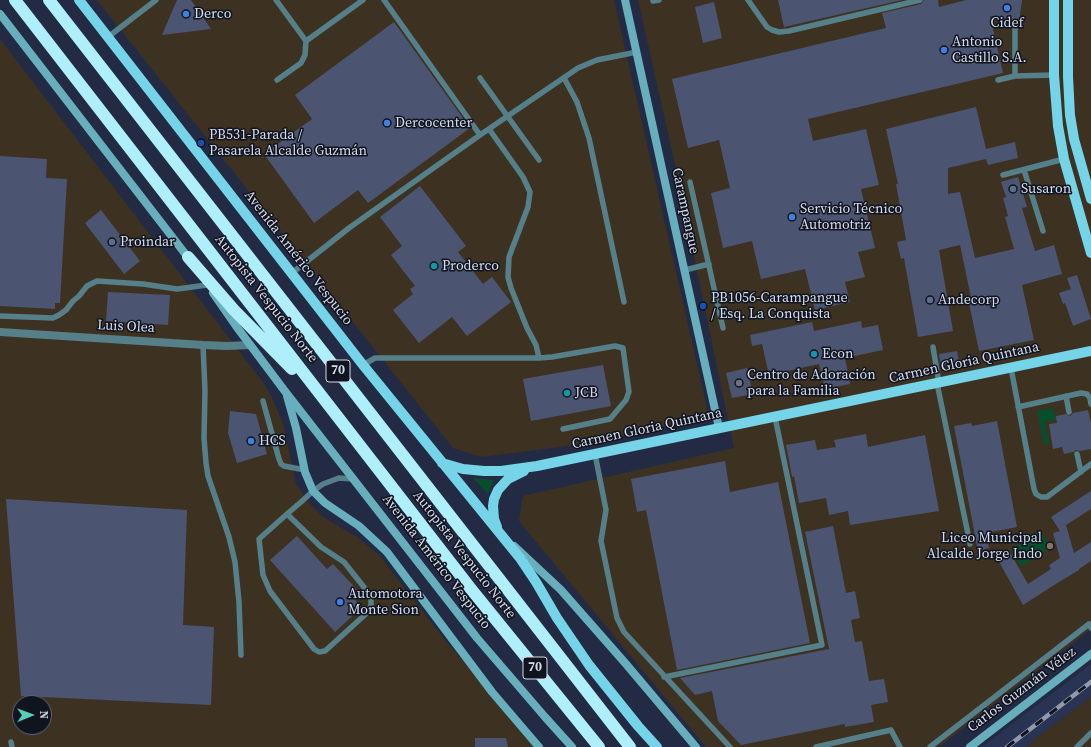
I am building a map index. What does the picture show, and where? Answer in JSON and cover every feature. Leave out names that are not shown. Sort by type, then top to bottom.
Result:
[{"type":"highway","name":"Autopista Vespucio Norte","points":[[15,0],[471,589],[600,747]]},
{"type":"highway","name":"Autopista Vespucio Norte","points":[[49,0],[628,745]]},
{"type":"highway","points":[[188,257],[234,310],[333,411]]},
{"type":"main road","name":"Avenida Américo Vespucio","points":[[79,0],[363,365],[529,570],[557,618],[589,666],[657,747]]},
{"type":"main road","points":[[1054,0],[1054,75],[1058,126],[1064,159],[1091,253]]},
{"type":"main road","points":[[1068,0],[1068,77],[1070,115],[1074,139],[1091,199]]},
{"type":"main road","name":"Carmen Gloria Quintana","points":[[441,462],[463,469],[484,471],[501,471],[537,466],[1091,351]]},
{"type":"main road","name":"Carmen Gloria Quintana","points":[[498,530],[494,519],[493,506],[498,490],[508,479],[537,466]]},
{"type":"street","name":"Carampangue","points":[[625,0],[720,428]]},
{"type":"street","name":"Avenida Américo Vespucio","points":[[0,14],[188,257],[250,345],[284,390],[477,638],[572,747]]},
{"type":"street","name":"Luis Olea","points":[[0,332],[203,345],[250,345]]},
{"type":"street","name":"Avenida Américo Vespucio","points":[[284,390],[296,428],[305,470],[313,491],[325,503],[359,526],[387,552],[485,683],[539,747]]},
{"type":"street","name":"Avenida Américo Vespucio","points":[[498,530],[561,590],[696,747]]},
{"type":"street","name":"Carlos Guzmán Vélez","points":[[970,747],[1091,654]]},
{"type":"lane","points":[[108,37],[156,0]]},
{"type":"lane","points":[[276,0],[306,41],[305,55],[301,63],[277,80]]},
{"type":"lane","points":[[306,41],[364,0]]},
{"type":"lane","points":[[384,0],[480,135]]},
{"type":"lane","points":[[652,1],[659,0]]},
{"type":"lane","points":[[748,0],[767,26],[772,30],[779,32],[789,31],[920,0]]},
{"type":"lane","points":[[1015,27],[1015,76]]},
{"type":"lane","points":[[292,273],[349,228],[480,135],[578,68],[597,60],[637,52]]},
{"type":"lane","points":[[998,80],[1015,76],[1054,75]]},
{"type":"lane","points":[[480,78],[538,160]]},
{"type":"lane","points":[[564,78],[578,102],[588,135],[624,302]]},
{"type":"lane","points":[[489,129],[523,177],[530,192],[528,207],[509,257],[508,277],[527,328],[536,345],[539,358]]},
{"type":"lane","points":[[1004,175],[1064,159]]},
{"type":"lane","points":[[1024,170],[1043,231]]},
{"type":"lane","points":[[690,182],[723,328]]},
{"type":"lane","points":[[685,270],[709,264]]},
{"type":"lane","points":[[0,316],[52,318],[60,315],[66,310],[87,286],[98,281],[143,284],[177,289],[208,285]]},
{"type":"lane","points":[[203,345],[205,391],[204,438],[206,463],[208,476],[227,530],[236,562],[241,655]]},
{"type":"lane","points":[[363,365],[375,358],[539,358],[615,346],[620,346],[623,348],[630,392],[619,410],[606,421],[563,429]]},
{"type":"lane","points":[[933,347],[938,383],[970,544]]},
{"type":"lane","points":[[1011,368],[1036,494],[1041,497],[1047,496],[1091,464]]},
{"type":"lane","points":[[1018,407],[1081,393],[1087,394],[1090,398],[1091,404]]},
{"type":"lane","points":[[1066,396],[1069,412]]},
{"type":"lane","points":[[264,401],[281,464],[284,466],[305,470]]},
{"type":"lane","points":[[664,677],[822,645],[775,417]]},
{"type":"lane","points":[[595,454],[606,510],[601,541],[617,618],[624,632],[730,747]]},
{"type":"lane","points":[[1077,454],[1081,472]]},
{"type":"lane","points":[[287,514],[321,546],[344,562],[371,598],[371,605],[368,612],[325,651],[319,652],[314,649],[270,591],[263,575],[259,539],[287,514],[313,491],[323,484],[344,478],[353,479]]},
{"type":"lane","points":[[930,747],[1089,624],[1091,628]]},
{"type":"lane","points":[[816,747],[890,730],[900,747]]},
{"type":"lane","points":[[1077,747],[1091,734]]},
{"type":"shaded area","name":"Derco","points":[[97,0],[614,0],[709,417],[582,444],[482,457],[453,448]]},
{"type":"shaded area","points":[[638,0],[1091,0],[1091,629],[939,747],[706,747],[519,521],[523,496],[734,448],[673,155]]},
{"type":"shaded area","points":[[0,39],[265,385],[283,423],[296,484],[307,501],[323,517],[357,537],[379,555],[445,640],[537,747],[0,747]]},
{"type":"shaded area","points":[[1091,664],[1091,697],[1039,736],[1027,747],[982,747]]},
{"type":"shaded area","points":[[1091,697],[1091,747],[1027,747],[1039,736]]},
{"type":"green space","points":[[1053,408],[1056,420],[1045,422],[1049,444],[1044,445],[1037,411]]},
{"type":"green space","points":[[473,478],[494,480],[488,494]]},
{"type":"green space","points":[[1040,530],[1051,547],[1022,566],[1011,550]]},
{"type":"building","name":"Derco","points":[[177,0],[191,0],[211,29],[162,35]]},
{"type":"building","points":[[778,0],[902,0],[784,27]]},
{"type":"building","points":[[924,0],[938,0],[939,7],[966,0],[1022,0],[1019,21],[990,16],[1003,73],[808,119],[813,141],[866,129],[879,185],[861,189],[875,248],[858,252],[865,277],[845,282],[850,302],[815,310],[805,269],[761,279],[752,241],[723,248],[711,193],[730,188],[719,140],[688,148],[672,79],[886,28],[882,13],[921,4]]},
{"type":"building","points":[[714,2],[722,38],[703,43],[695,7]]},
{"type":"building","name":"Dercocenter","points":[[394,22],[470,128],[368,203],[358,190],[314,223],[264,154],[312,119],[295,95]]},
{"type":"building","points":[[976,107],[986,149],[1015,142],[1018,158],[988,165],[986,159],[948,168],[948,194],[960,192],[975,258],[1014,249],[1005,217],[1008,216],[1003,198],[1006,197],[1001,182],[1018,177],[1027,207],[1022,208],[1035,251],[1054,245],[1062,274],[1022,285],[1034,340],[979,351],[969,303],[972,302],[960,245],[939,250],[953,331],[918,337],[904,258],[901,259],[897,242],[906,240],[896,184],[898,184],[886,129]]},
{"type":"building","points":[[0,156],[47,159],[46,178],[67,179],[60,303],[55,303],[55,309],[0,306]]},
{"type":"building","name":"Proderco","points":[[420,186],[466,246],[458,252],[483,284],[492,277],[511,302],[467,336],[452,317],[419,343],[393,310],[413,294],[410,289],[415,286],[391,255],[402,246],[380,217]]},
{"type":"building","name":"Proindar","points":[[101,210],[140,261],[124,274],[85,223]]},
{"type":"building","points":[[1077,275],[1091,319],[1073,326],[1065,303],[1063,304],[1059,293],[1071,289],[1067,278]]},
{"type":"building","points":[[108,292],[170,295],[168,325],[106,321]]},
{"type":"building","name":"Econ","points":[[861,321],[862,328],[878,325],[883,350],[845,358],[850,384],[825,389],[819,364],[769,375],[762,344],[752,346],[750,335],[812,322],[814,331]]},
{"type":"building","points":[[957,351],[960,366],[941,369],[939,354]]},
{"type":"building","name":"JCB","points":[[603,365],[611,406],[531,421],[523,379]]},
{"type":"building","name":"Centro de Adoración para la Familia","points":[[747,368],[753,394],[732,398],[726,373]]},
{"type":"building","points":[[1088,410],[1091,423],[1091,449],[1080,451],[1076,450],[1064,454],[1062,447],[1053,449],[1049,424],[1057,423],[1056,416],[1066,414],[1070,416],[1073,413]]},
{"type":"building","points":[[230,411],[256,414],[267,454],[237,463],[228,433]]},
{"type":"building","points":[[997,421],[1017,527],[986,533],[989,548],[978,551],[954,426],[971,423],[972,426]]},
{"type":"building","points":[[866,434],[868,447],[925,435],[939,511],[850,525],[848,511],[829,515],[826,498],[799,503],[786,445],[815,440],[817,450],[836,447],[834,440]]},
{"type":"building","points":[[725,461],[730,492],[778,482],[810,643],[677,670],[646,510],[637,512],[631,479]]},
{"type":"building","points":[[1091,491],[1091,509],[1066,525],[1074,553],[1091,542],[1091,561],[1023,605],[997,558],[1009,551],[1028,584],[1051,569],[1049,565],[1060,558],[1053,533],[1060,531],[1051,517]]},
{"type":"building","points":[[6,499],[187,510],[183,625],[214,627],[211,705],[52,697],[52,695],[21,695]]},
{"type":"building","points":[[833,526],[846,593],[855,591],[860,618],[851,620],[855,642],[862,641],[869,681],[884,679],[888,702],[871,705],[874,722],[845,727],[845,724],[741,745],[718,721],[712,691],[695,695],[680,678],[829,649],[805,532]]},
{"type":"building","points":[[297,536],[327,569],[333,564],[361,594],[355,600],[362,607],[335,632],[270,560]]},
{"type":"building","points":[[475,738],[506,738],[508,747],[475,747]]},
{"type":"railway","points":[[1007,747],[1091,682]]},
{"type":"place","name":"Cidef","points":[[1007,8]]},
{"type":"place","name":"Derco","points":[[186,14]]},
{"type":"place","name":"Antonio Castillo S.A.","points":[[944,50]]},
{"type":"place","name":"Dercocenter","points":[[387,123]]},
{"type":"place","name":"PB531-Parada / Pasarela Alcalde Guzmán","points":[[201,143]]},
{"type":"place","name":"Susaron","points":[[1013,189]]},
{"type":"place","name":"Servicio Técnico Automotriz","points":[[792,217]]},
{"type":"place","name":"Proindar","points":[[112,242]]},
{"type":"place","name":"Proderco","points":[[434,266]]},
{"type":"place","name":"Andecorp","points":[[930,300]]},
{"type":"place","name":"PB1056-Carampangue / Esq. La Conquista","points":[[703,306]]},
{"type":"place","name":"Econ","points":[[814,354]]},
{"type":"place","name":"Centro de Adoración para la Familia","points":[[739,383]]},
{"type":"place","name":"JCB","points":[[567,393]]},
{"type":"place","name":"HCS","points":[[251,441]]},
{"type":"place","name":"Liceo Municipal Alcalde Jorge Indo","points":[[1050,546]]},
{"type":"place","name":"Automotora Monte Sion","points":[[340,602]]}]
